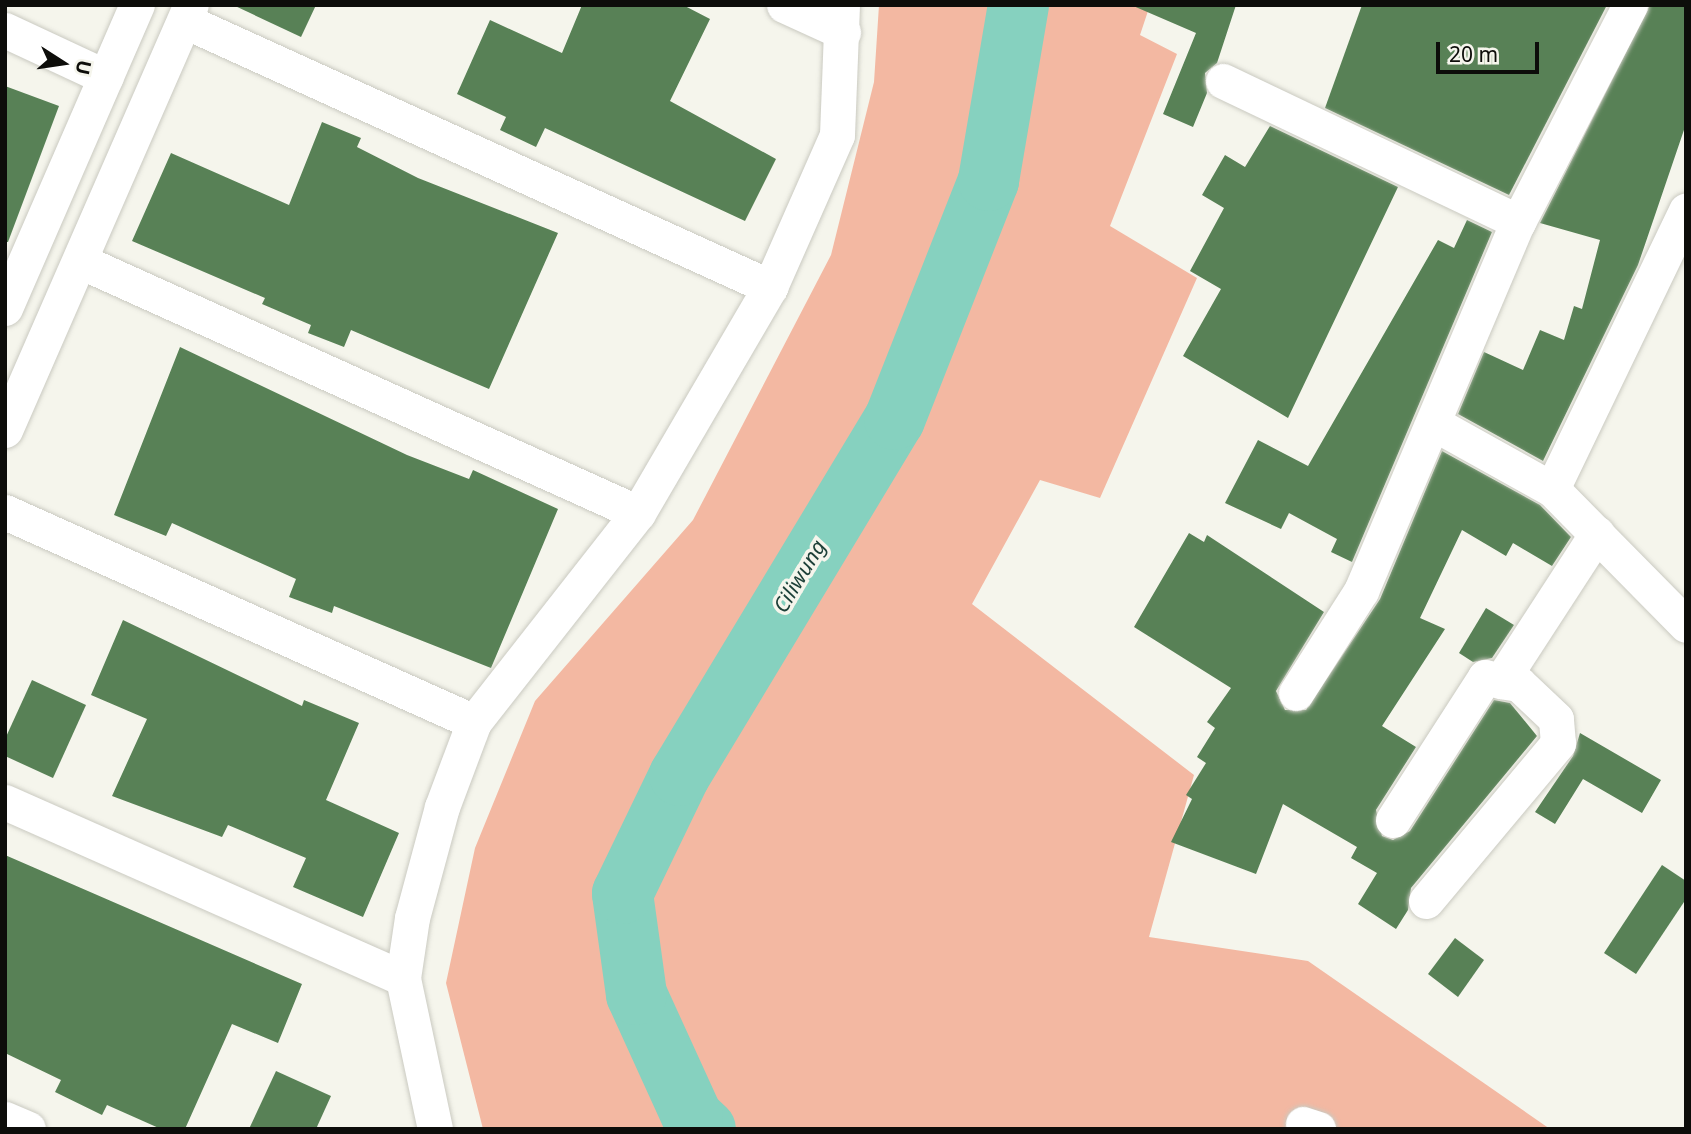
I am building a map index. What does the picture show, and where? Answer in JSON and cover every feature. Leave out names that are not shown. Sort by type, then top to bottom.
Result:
[{"type":"street","points":[[5,308],[137,5]]},
{"type":"street","points":[[435,1129],[403,978],[412,918],[442,807],[474,722],[638,513],[770,287],[837,135],[842,18],[784,5]]},
{"type":"street","points":[[1296,693],[1362,591],[1435,424],[1518,222],[1630,5]]},
{"type":"street","points":[[5,430],[188,13],[770,287]]},
{"type":"street","points":[[5,30],[106,77]]},
{"type":"street","points":[[1223,81],[1518,222]]},
{"type":"street","points":[[1552,489],[1672,281],[1686,211]]},
{"type":"street","points":[[80,261],[638,513]]},
{"type":"street","points":[[1435,424],[1552,489],[1686,625]]},
{"type":"street","points":[[5,513],[474,722]]},
{"type":"street","points":[[1500,681],[1597,533]]},
{"type":"street","points":[[1393,820],[1485,677],[1519,684],[1556,719],[1558,743],[1426,901]]},
{"type":"street","points":[[5,802],[403,978]]},
{"type":"street","points":[[5,1119],[28,1129]]},
{"type":"shaded area","points":[[879,5],[1150,5],[1140,35],[1177,54],[1110,226],[1197,278],[1100,498],[1040,480],[972,604],[1194,775],[1149,937],[1308,961],[1550,1129],[483,1129],[446,983],[475,848],[535,701],[693,520],[831,255],[874,82]]},
{"type":"building","points":[[233,5],[316,5],[301,37]]},
{"type":"building","points":[[582,5],[683,5],[710,19],[670,101],[776,159],[745,221],[545,128],[536,147],[500,130],[506,117],[457,94],[490,20],[562,53]]},
{"type":"building","points":[[1131,5],[1236,5],[1217,63],[1205,73],[1207,93],[1193,127],[1163,114],[1196,33]]},
{"type":"building","points":[[1362,5],[1607,5],[1509,195],[1325,108]]},
{"type":"building","points":[[1650,5],[1686,5],[1686,124],[1638,265],[1543,461],[1458,414],[1484,352],[1523,370],[1540,330],[1564,340],[1574,306],[1582,309],[1600,240],[1540,223]]},
{"type":"building","points":[[5,86],[59,106],[8,242],[5,242]]},
{"type":"building","points":[[322,122],[361,138],[357,147],[418,178],[558,233],[489,389],[351,330],[344,347],[308,333],[311,325],[262,304],[265,298],[132,241],[171,153],[289,205]]},
{"type":"building","points":[[1270,126],[1398,187],[1288,418],[1183,356],[1221,289],[1190,271],[1224,208],[1202,195],[1225,155],[1245,167]]},
{"type":"building","points":[[1467,220],[1492,232],[1352,562],[1331,552],[1337,539],[1289,513],[1281,529],[1225,503],[1258,440],[1308,466],[1438,240],[1454,248]]},
{"type":"building","points":[[180,347],[407,455],[469,479],[473,470],[558,509],[491,668],[334,606],[332,613],[289,597],[296,579],[172,523],[166,536],[114,515]]},
{"type":"building","points":[[1442,451],[1540,505],[1571,537],[1552,566],[1513,543],[1506,556],[1462,530],[1420,618],[1445,629],[1382,726],[1416,747],[1376,810],[1382,836],[1393,840],[1410,831],[1494,700],[1510,703],[1537,736],[1411,888],[1408,910],[1396,929],[1358,904],[1377,873],[1351,858],[1357,847],[1283,804],[1256,874],[1171,842],[1192,799],[1186,795],[1206,763],[1197,757],[1215,728],[1207,722],[1231,688],[1134,627],[1189,533],[1204,542],[1207,535],[1324,612],[1276,691],[1285,710],[1306,710],[1380,599]]},
{"type":"building","points":[[1486,608],[1514,625],[1492,658],[1473,662],[1459,653]]},
{"type":"building","points":[[123,620],[302,706],[304,700],[359,723],[326,800],[399,833],[363,917],[293,887],[306,858],[228,825],[222,837],[112,796],[147,719],[91,695]]},
{"type":"building","points":[[32,680],[86,705],[53,778],[5,756],[5,739]]},
{"type":"building","points":[[1580,733],[1661,780],[1642,813],[1583,779],[1555,824],[1535,812],[1573,756]]},
{"type":"building","points":[[5,855],[302,984],[278,1043],[232,1024],[185,1129],[161,1129],[107,1105],[102,1115],[55,1092],[61,1080],[5,1053]]},
{"type":"building","points":[[1662,865],[1686,881],[1686,899],[1636,974],[1604,953]]},
{"type":"building","points":[[1455,938],[1484,960],[1458,997],[1428,974]]},
{"type":"building","points":[[276,1071],[331,1096],[316,1129],[249,1129]]},
{"type":"waterway","name":"Ciliwung","points":[[705,1129],[692,1117],[636,994],[622,893],[679,775],[894,419],[988,180],[1018,5]]}]
